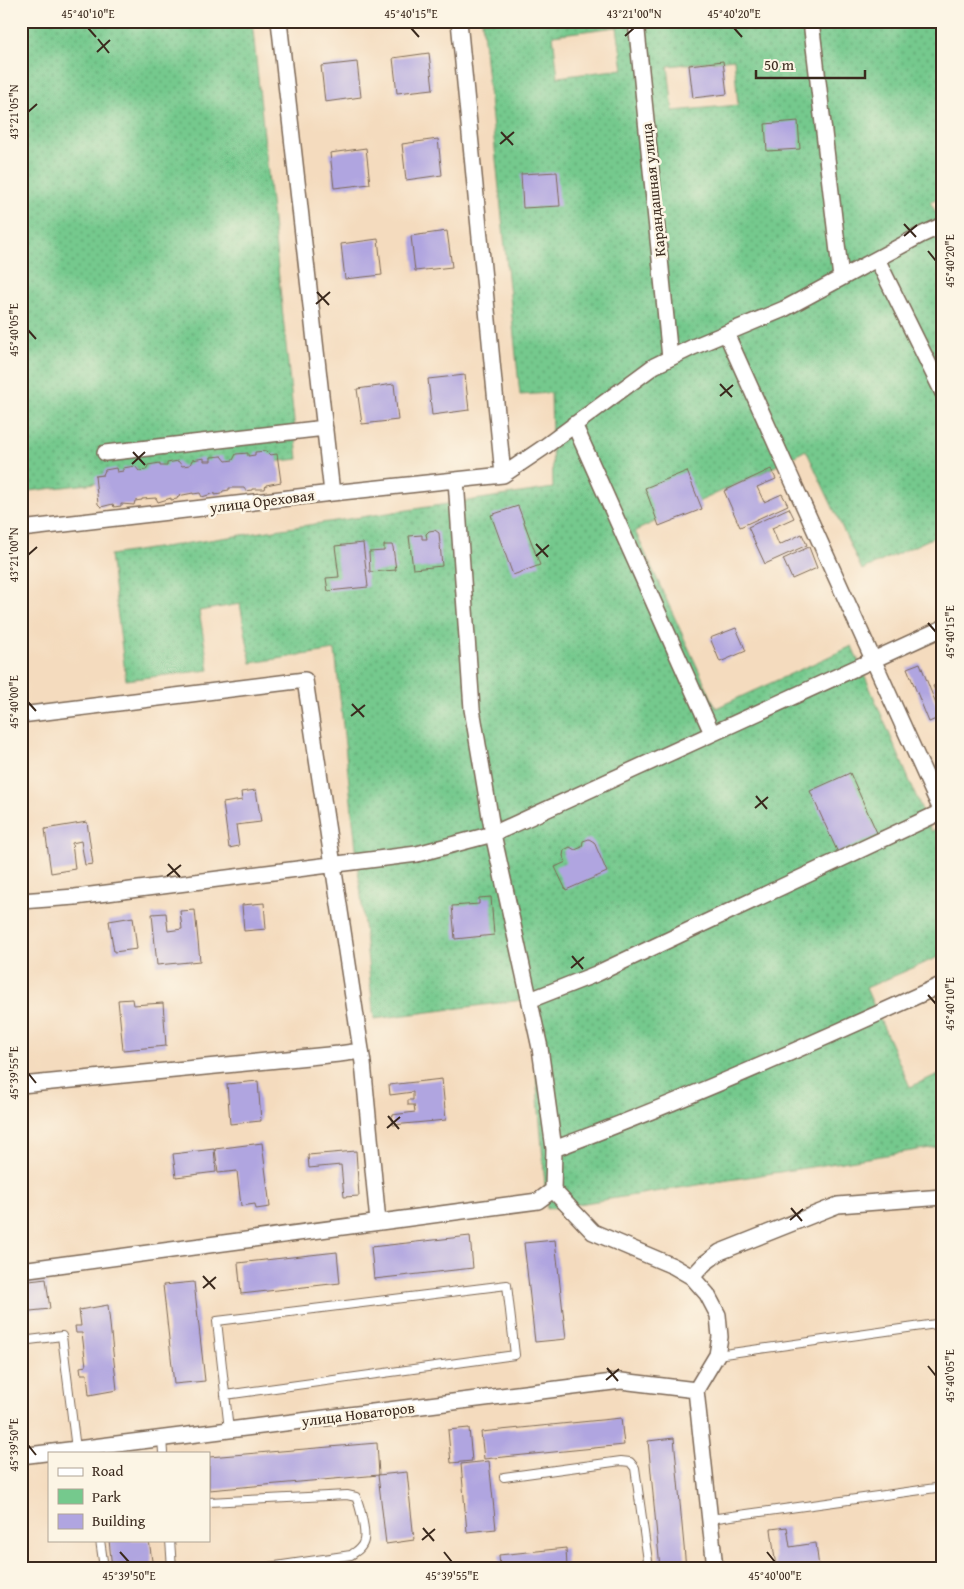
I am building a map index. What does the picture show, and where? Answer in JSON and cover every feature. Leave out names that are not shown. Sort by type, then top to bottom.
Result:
[{"type":"street","points":[[279,21],[332,493]]},
{"type":"street","points":[[459,21],[503,475]]},
{"type":"street","name":"Карандашная улица","points":[[636,21],[670,358]]},
{"type":"street","points":[[811,21],[841,278]]},
{"type":"street","points":[[503,475],[654,366],[784,309],[943,225]]},
{"type":"street","points":[[877,259],[943,394]]},
{"type":"street","points":[[530,1000],[596,974],[942,811],[726,333]]},
{"type":"street","points":[[574,424],[712,733]]},
{"type":"street","points":[[105,453],[325,428]]},
{"type":"street","name":"улица Ореховая","points":[[21,530],[332,493],[503,475]]},
{"type":"street","points":[[456,480],[472,709],[493,834],[540,1048],[554,1150],[553,1190],[593,1232],[673,1266],[692,1277],[707,1294],[718,1315],[720,1337],[716,1355],[696,1390],[715,1568]]},
{"type":"street","points":[[21,901],[75,897],[417,854],[493,834],[943,628]]},
{"type":"street","points":[[21,715],[305,680],[361,1051],[378,1222]]},
{"type":"street","points":[[554,1150],[640,1117],[943,984]]},
{"type":"street","points":[[21,1085],[361,1051]]},
{"type":"street","points":[[21,1270],[538,1201],[553,1190]]},
{"type":"street","points":[[692,1277],[705,1263],[720,1252],[838,1205],[943,1197]]},
{"type":"street","name":"улица Новаторов","points":[[62,1452],[162,1446],[229,1430],[621,1381],[696,1390]]},
{"type":"street","name":"улица Новаторов","points":[[21,1456],[48,1453]]},
{"type":"lane","points":[[225,1395],[515,1355],[507,1285],[217,1321],[225,1395],[229,1430]]},
{"type":"lane","points":[[716,1355],[943,1323]]},
{"type":"lane","points":[[21,1341],[62,1336],[83,1450]]},
{"type":"lane","points":[[504,1477],[621,1461],[630,1462],[635,1468],[649,1568]]},
{"type":"lane","points":[[710,1518],[943,1487]]},
{"type":"lane","points":[[210,1502],[347,1495],[356,1498],[360,1508],[364,1540],[360,1550],[351,1555],[262,1568]]},
{"type":"lane","points":[[100,1542],[104,1568]]},
{"type":"lane","points":[[170,1542],[172,1568]]},
{"type":"green space","points":[[21,21],[252,21],[298,459],[21,492]]},
{"type":"green space","points":[[482,21],[943,21],[943,195],[930,202],[943,225],[943,533],[862,570],[806,450],[772,468],[635,531],[716,708],[852,646],[931,831],[943,827],[943,955],[866,988],[910,1087],[943,1072],[943,1146],[547,1209],[530,999],[374,1019],[335,650],[251,663],[240,604],[199,611],[209,670],[126,680],[110,555],[553,488],[551,393],[520,395]],"holes":[[[617,27],[623,69],[558,77],[553,35]],[[734,59],[738,105],[673,111],[668,66]]]},
{"type":"building","points":[[429,53],[433,89],[397,93],[393,58]]},
{"type":"building","points":[[723,61],[727,94],[693,98],[689,65]]},
{"type":"building","points":[[357,62],[361,97],[325,102],[321,66]]},
{"type":"building","points":[[798,121],[800,149],[767,151],[765,124]]},
{"type":"building","points":[[438,139],[442,175],[406,180],[402,144]]},
{"type":"building","points":[[366,148],[370,184],[334,188],[330,153]]},
{"type":"building","points":[[557,172],[560,206],[523,208],[521,174]]},
{"type":"building","points":[[447,231],[452,267],[415,271],[411,236]]},
{"type":"building","points":[[378,239],[382,275],[345,279],[341,244]]},
{"type":"building","points":[[465,375],[469,410],[432,415],[428,379]]},
{"type":"building","points":[[394,384],[398,420],[362,424],[357,389]]},
{"type":"building","points":[[266,451],[270,455],[277,454],[281,482],[266,485],[265,489],[246,491],[244,488],[229,488],[229,490],[223,491],[221,494],[215,495],[215,493],[202,497],[200,493],[193,493],[178,496],[177,499],[171,500],[171,498],[158,502],[156,498],[142,499],[135,501],[134,505],[121,504],[121,506],[114,507],[113,504],[101,507],[98,504],[95,476],[103,475],[105,470],[116,468],[117,472],[123,471],[123,468],[135,466],[139,471],[146,470],[148,465],[160,463],[160,466],[167,466],[167,463],[178,461],[182,466],[190,465],[192,460],[204,458],[204,461],[211,461],[211,457],[222,456],[226,461],[233,460],[236,454],[248,453],[248,456],[255,455],[255,452]]},
{"type":"building","points":[[771,469],[776,479],[757,487],[764,502],[782,494],[788,505],[740,527],[724,491]]},
{"type":"building","points":[[687,471],[702,509],[659,526],[645,488]]},
{"type":"building","points":[[518,506],[540,565],[513,575],[491,515]]},
{"type":"building","points":[[789,508],[794,518],[772,528],[779,545],[802,534],[807,545],[765,564],[748,527]]},
{"type":"building","points":[[435,530],[439,533],[442,566],[413,569],[409,536],[422,535],[422,539],[427,539],[426,534],[429,531]]},
{"type":"building","points":[[363,543],[368,587],[328,591],[326,578],[339,577],[335,546]]},
{"type":"building","points":[[384,545],[392,545],[393,547],[396,570],[370,572],[369,552],[384,551]]},
{"type":"building","points":[[809,547],[817,568],[792,579],[783,559]]},
{"type":"building","points":[[736,628],[746,651],[720,662],[710,638]]},
{"type":"building","points":[[920,663],[941,717],[929,722],[907,668]]},
{"type":"building","points":[[943,682],[943,710],[933,686]]},
{"type":"building","points":[[850,773],[878,835],[838,853],[810,791]]},
{"type":"building","points":[[256,790],[261,822],[236,825],[239,846],[229,848],[223,803],[242,800],[241,792]]},
{"type":"building","points":[[87,822],[93,864],[85,865],[81,841],[72,843],[75,869],[51,873],[45,829]]},
{"type":"building","points":[[589,839],[594,842],[607,872],[566,890],[555,867],[566,862],[563,856],[564,850],[570,847],[575,850],[582,847],[583,841]]},
{"type":"building","points":[[491,897],[494,935],[455,939],[452,906],[479,904],[479,898]]},
{"type":"building","points":[[264,903],[266,929],[244,931],[242,905]]},
{"type":"building","points":[[195,910],[200,961],[157,965],[152,914],[166,913],[168,931],[182,929],[180,911]]},
{"type":"building","points":[[133,917],[137,949],[114,952],[109,921]]},
{"type":"building","points":[[132,999],[133,1005],[163,1003],[166,1046],[123,1050],[118,1000]]},
{"type":"building","points":[[442,1079],[446,1120],[393,1125],[392,1115],[415,1112],[414,1105],[408,1105],[408,1100],[413,1100],[413,1092],[390,1095],[389,1085]]},
{"type":"building","points":[[258,1081],[261,1121],[230,1124],[227,1084]]},
{"type":"building","points":[[262,1143],[270,1207],[256,1209],[255,1204],[241,1206],[237,1171],[218,1173],[215,1149]]},
{"type":"building","points":[[214,1149],[216,1172],[176,1177],[173,1154]]},
{"type":"building","points":[[356,1151],[359,1196],[344,1197],[341,1165],[309,1168],[308,1155]]},
{"type":"building","points":[[470,1236],[473,1268],[374,1279],[371,1247]]},
{"type":"building","points":[[555,1240],[566,1339],[535,1342],[524,1243]]},
{"type":"building","points":[[337,1252],[340,1283],[241,1294],[238,1263]]},
{"type":"building","points":[[46,1279],[50,1309],[21,1312],[21,1282]]},
{"type":"building","points":[[194,1282],[205,1381],[174,1384],[163,1285]]},
{"type":"building","points":[[108,1305],[117,1390],[89,1395],[87,1374],[81,1374],[80,1367],[86,1366],[82,1333],[76,1333],[75,1326],[81,1326],[79,1310]]},
{"type":"building","points":[[621,1418],[624,1445],[484,1459],[481,1432]]},
{"type":"building","points":[[469,1428],[472,1461],[451,1463],[448,1430]]},
{"type":"building","points":[[674,1438],[686,1568],[660,1568],[648,1441]]},
{"type":"building","points":[[377,1443],[379,1475],[210,1490],[210,1457]]},
{"type":"building","points":[[489,1461],[496,1529],[467,1532],[461,1464]]},
{"type":"building","points":[[407,1472],[414,1540],[386,1544],[378,1475]]},
{"type":"building","points":[[787,1527],[790,1547],[816,1543],[819,1568],[776,1568],[771,1529]]},
{"type":"building","points":[[109,1542],[149,1542],[153,1568],[112,1568]]},
{"type":"building","points":[[566,1548],[567,1568],[500,1568],[499,1555]]}]
